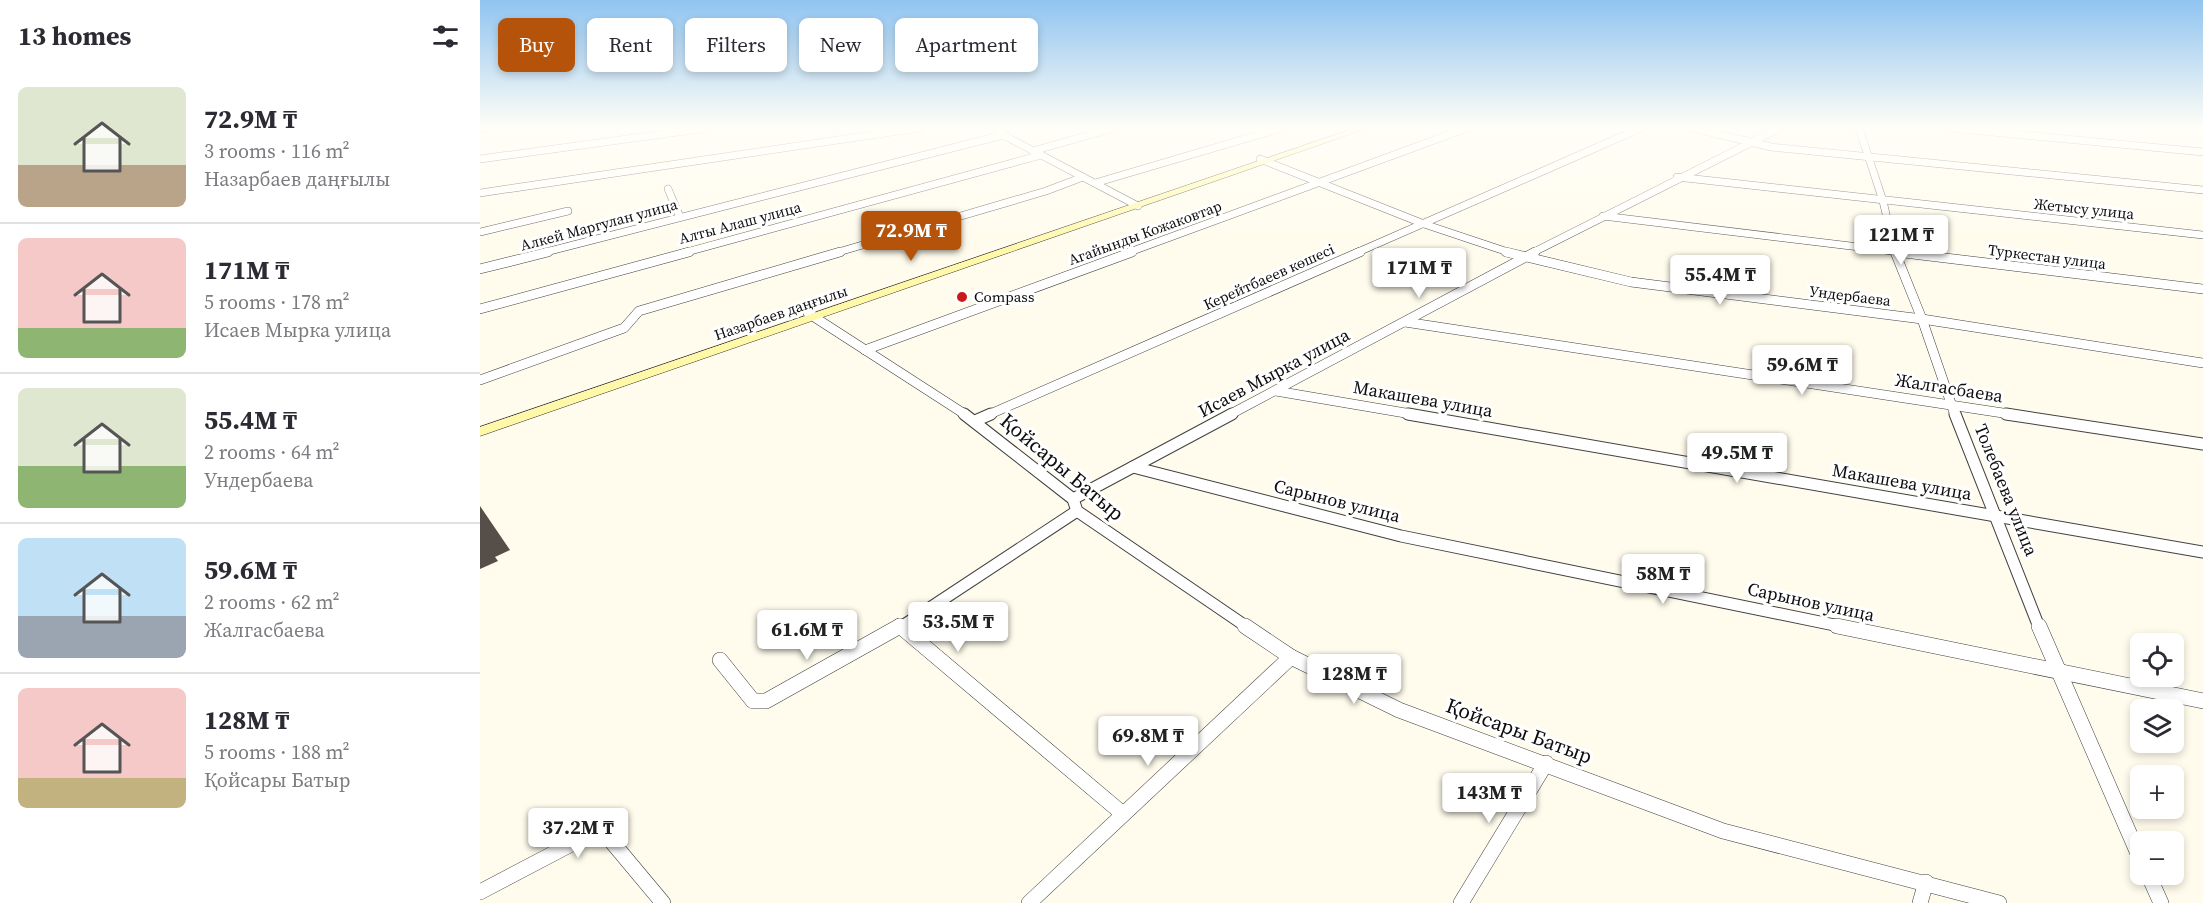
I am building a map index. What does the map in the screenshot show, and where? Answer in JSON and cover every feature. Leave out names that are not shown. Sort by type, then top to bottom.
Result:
[{"type":"main road","name":"Назарбаев даңғылы","points":[[480,432],[498,422],[1234,170]]},
{"type":"main road","name":"Назарбаев даңғылы","points":[[480,424],[498,422]]},
{"type":"street","points":[[480,193],[634,170]]},
{"type":"street","name":"Алкей Маргулан улица","points":[[480,269],[865,170]]},
{"type":"street","name":"Алты Алаш улица","points":[[480,309],[976,170]]},
{"type":"street","points":[[1070,170],[1135,204]]},
{"type":"street","points":[[1095,183],[1139,170]]},
{"type":"street","name":"Ундербаева","points":[[1290,170],[1424,224],[1524,258],[1631,282],[1922,319],[2203,363]]},
{"type":"street","name":"Агайынды Кожаковтар","points":[[865,350],[1353,170]]},
{"type":"street","name":"Керейтбаеев көшесі","points":[[975,421],[1546,170]]},
{"type":"street","name":"Исаев Мырка улица","points":[[720,660],[753,701],[766,701],[900,626],[1133,467],[1691,170]]},
{"type":"street","name":"Толебаева улица","points":[[1871,170],[1883,201],[1895,252],[1922,319],[1952,405],[2057,670],[2130,835]]},
{"type":"street","points":[[2006,170],[2203,190]]},
{"type":"street","points":[[480,380],[624,328],[639,311],[1046,191],[1083,177]]},
{"type":"street","name":"Жетысу улица","points":[[1677,177],[2203,235]]},
{"type":"street","points":[[668,189],[680,217]]},
{"type":"street","points":[[480,231],[568,211]]},
{"type":"street","name":"Туркестан улица","points":[[1602,216],[2203,289]]},
{"type":"street","name":"Қойсары Батыр","points":[[811,315],[975,421],[1075,505],[1291,657],[1399,710],[1723,831],[1926,882],[1999,903]]},
{"type":"street","name":"Жалгасбаева","points":[[1405,322],[2203,444]]},
{"type":"street","name":"Макашева улица","points":[[1276,391],[1995,514],[2203,552]]},
{"type":"street","name":"Сарынов улица","points":[[1133,467],[1401,536],[2203,701]]},
{"type":"street","points":[[900,626],[1123,814]]},
{"type":"street","points":[[1029,903],[1291,657]]},
{"type":"street","points":[[1461,903],[1546,763]]},
{"type":"street","points":[[480,892],[579,840],[595,835],[607,837],[663,903]]},
{"type":"street","points":[[1920,903],[1926,882]]},
{"type":"street","points":[[2153,885],[2161,903]]},
{"type":"building","points":[[480,506],[510,550],[495,557],[498,561],[480,569]]},
{"type":"place","name":"Compass","points":[[962,297]]}]
